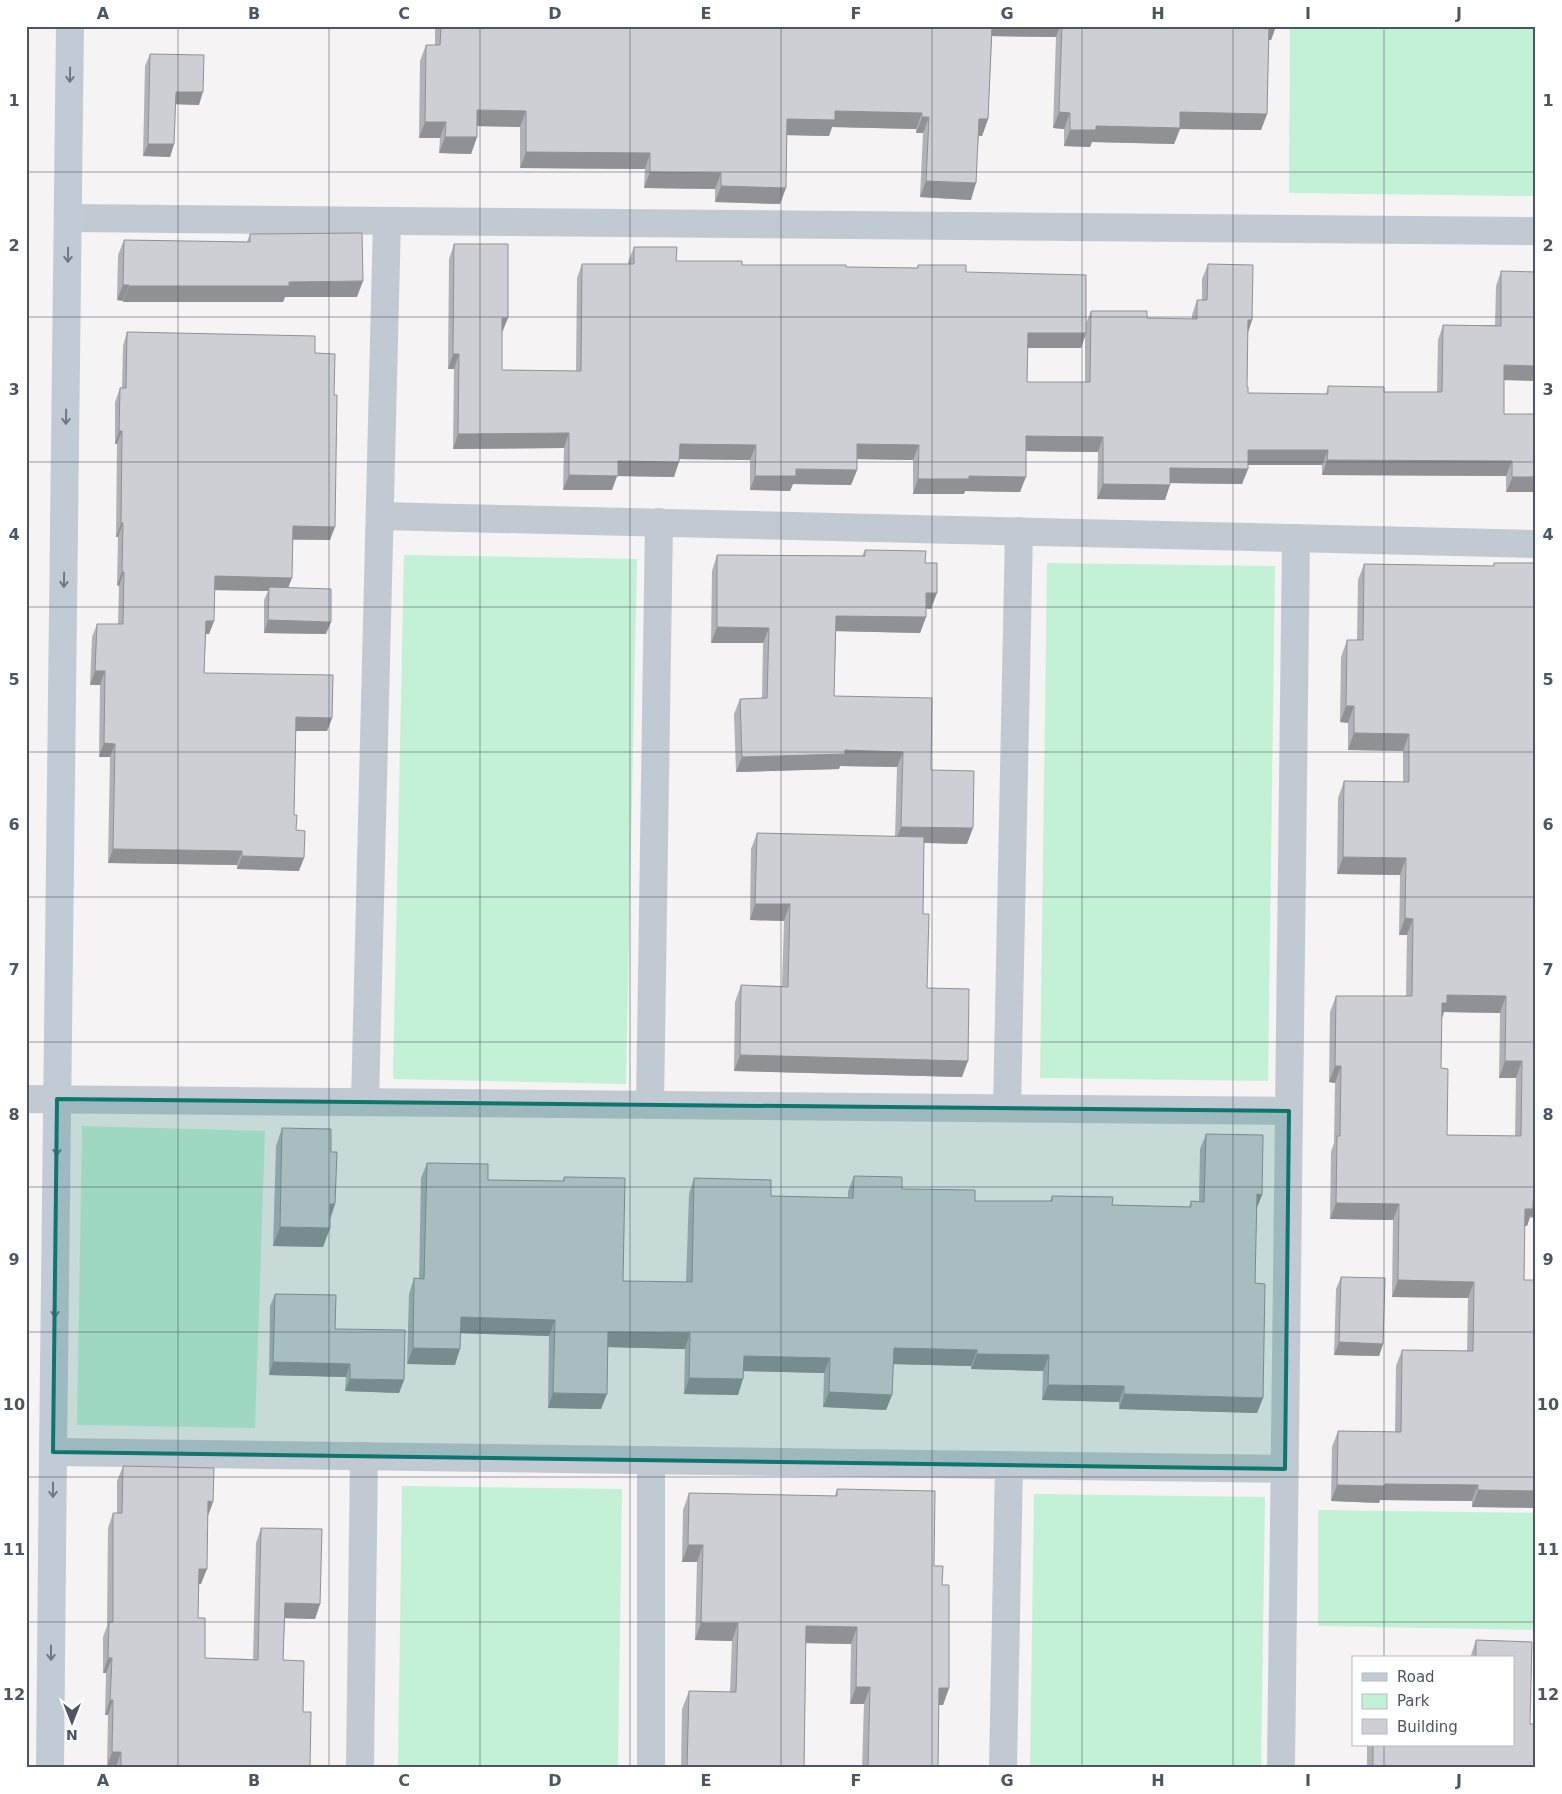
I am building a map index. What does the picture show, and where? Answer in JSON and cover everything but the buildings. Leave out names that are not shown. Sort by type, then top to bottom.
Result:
[{"type":"street","points":[[50,1768],[70,26]]},
{"type":"street","points":[[69,218],[1536,231]]},
{"type":"street","points":[[365,1102],[387,221]]},
{"type":"street","points":[[380,516],[1536,544]]},
{"type":"street","points":[[650,1105],[659,522]]},
{"type":"street","points":[[1007,1108],[1019,531]]},
{"type":"street","points":[[1281,1768],[1296,538]]},
{"type":"street","points":[[26,1099],[1289,1111]]},
{"type":"street","points":[[53,1452],[1285,1469]]},
{"type":"street","points":[[360,1768],[364,1456]]},
{"type":"street","points":[[651,1460],[651,1768]]},
{"type":"street","points":[[1003,1768],[1009,1465]]},
{"type":"highlighted area","points":[[57,1099],[1289,1111],[1285,1469],[53,1452]]},
{"type":"green space","points":[[1290,26],[1536,26],[1536,196],[1289,193]]},
{"type":"green space","points":[[404,555],[637,559],[626,1084],[393,1079]]},
{"type":"green space","points":[[1047,563],[1275,566],[1268,1081],[1040,1078]]},
{"type":"green space","points":[[82,1126],[265,1131],[255,1428],[77,1425]]},
{"type":"green space","points":[[402,1486],[622,1489],[618,1768],[398,1768]]},
{"type":"green space","points":[[1034,1494],[1265,1497],[1261,1768],[1030,1768]]},
{"type":"green space","points":[[1318,1510],[1536,1513],[1536,1630],[1318,1626]]}]
